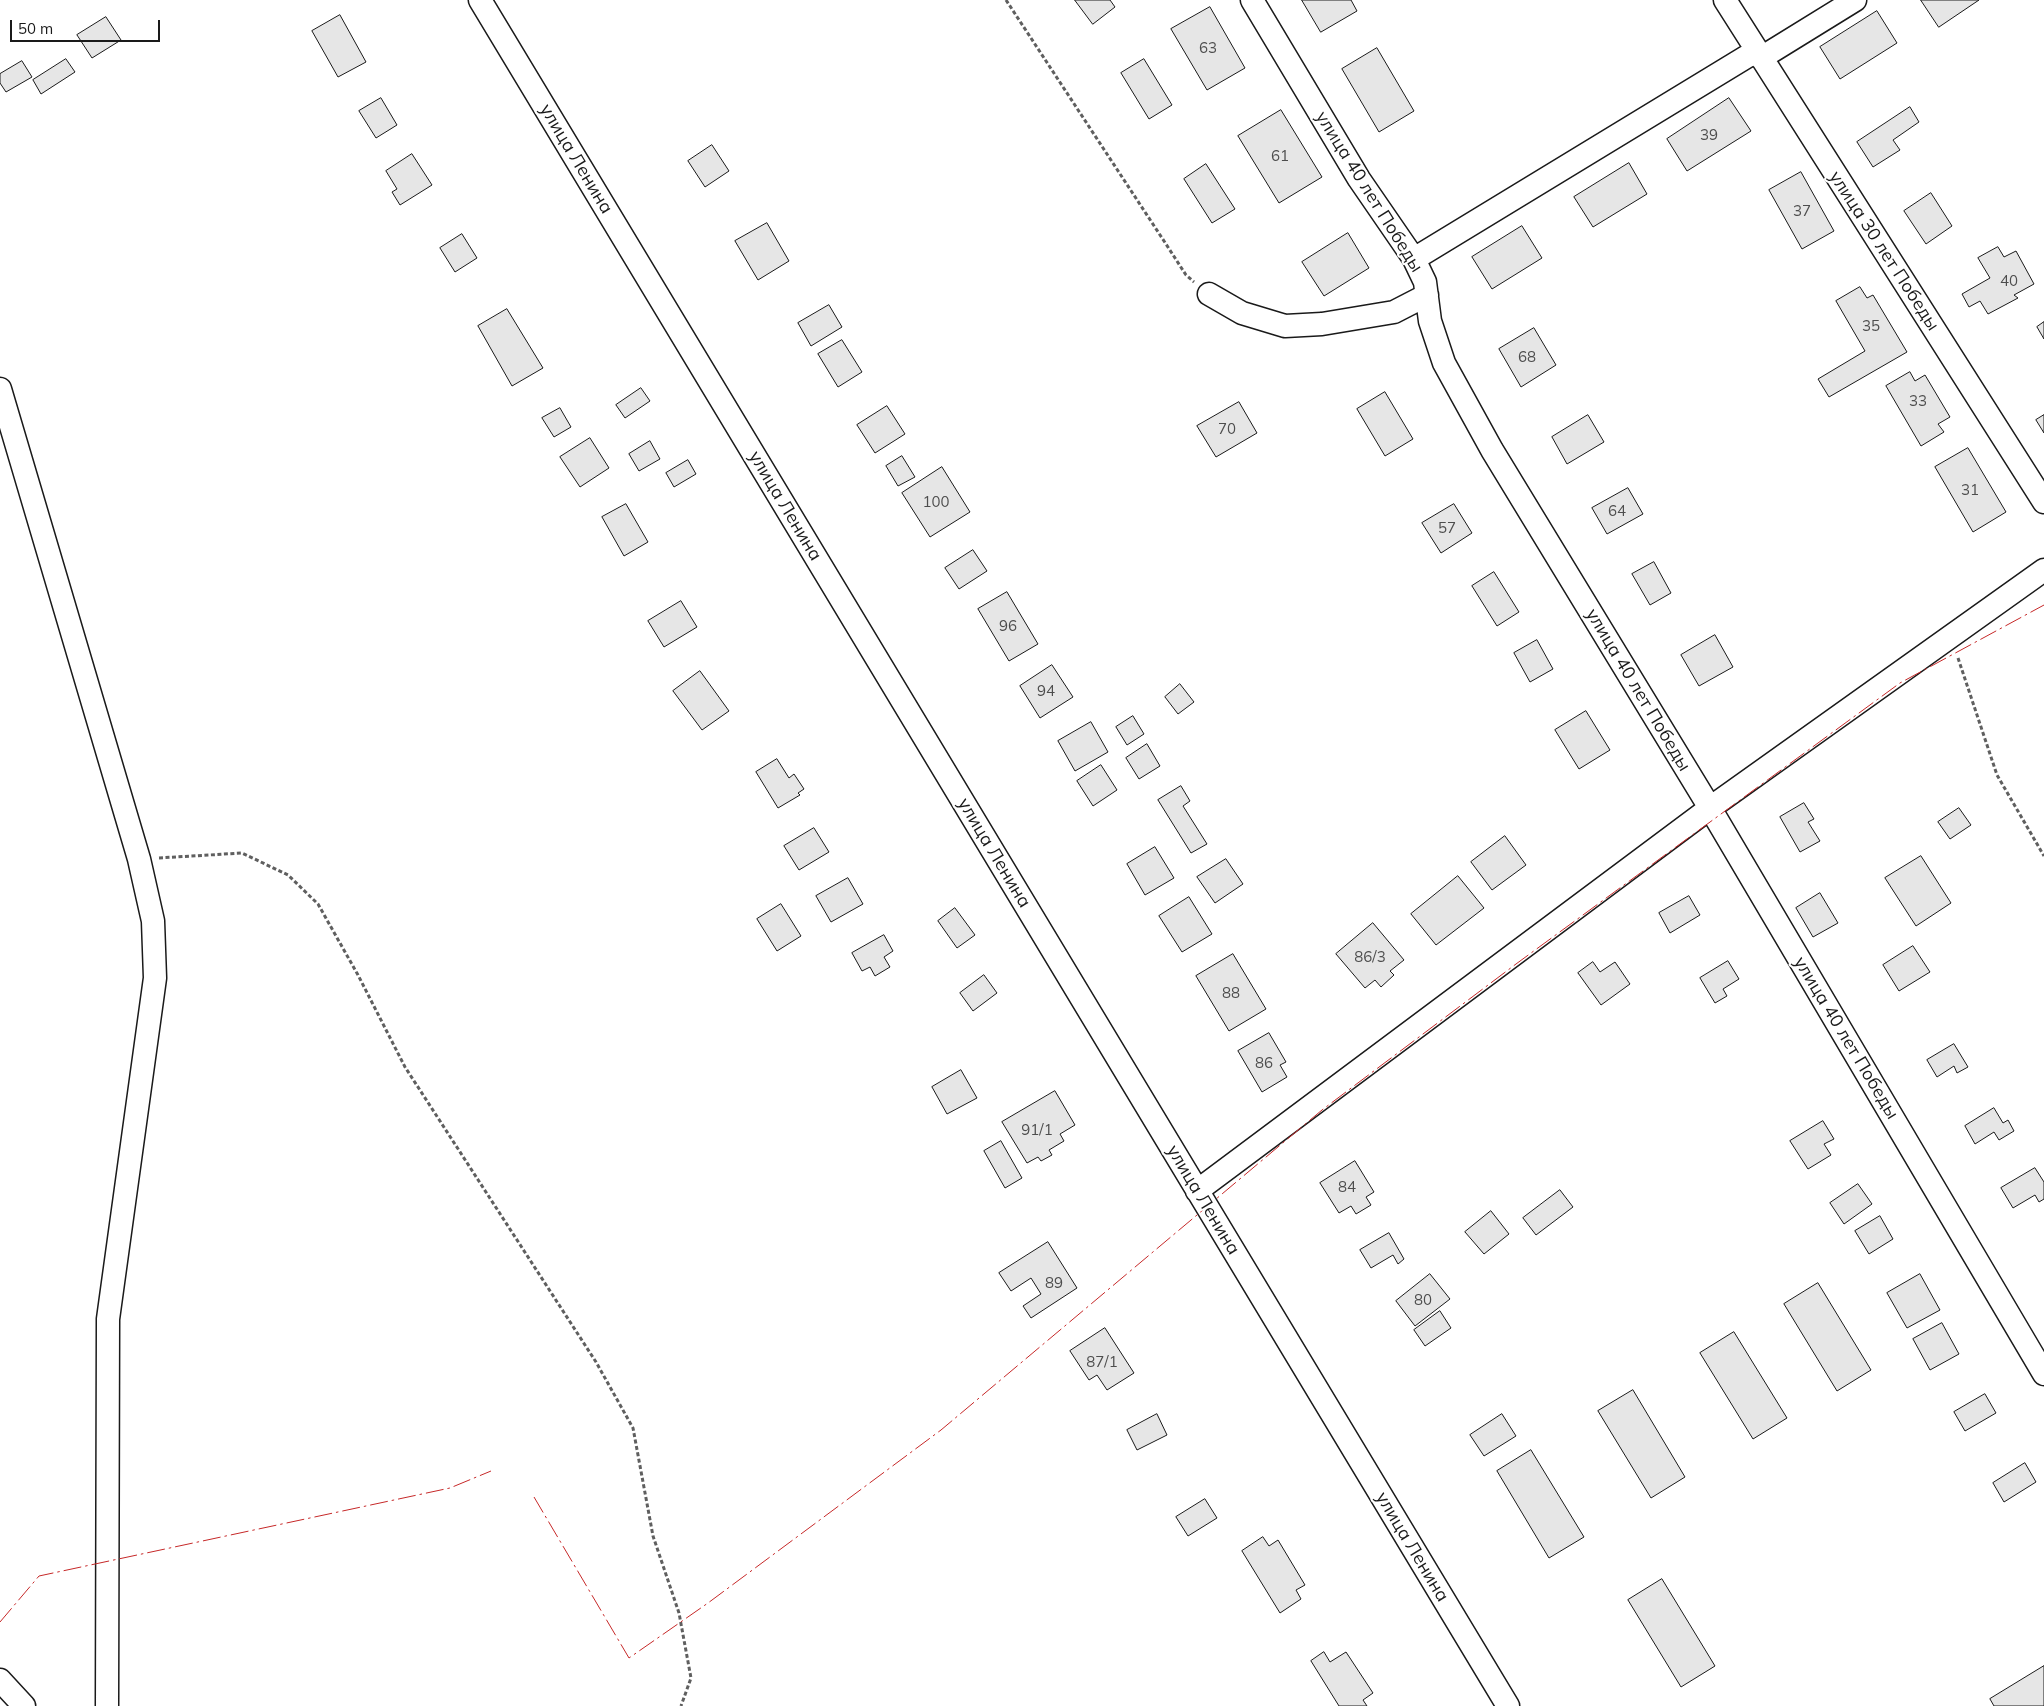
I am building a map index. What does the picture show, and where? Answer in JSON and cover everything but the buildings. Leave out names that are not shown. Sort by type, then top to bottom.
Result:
[{"type":"street","name":"улица Ленина","points":[[480,0],[1508,1706]]},
{"type":"street","name":"улица 40 лет Победы","points":[[1252,0],[1359,178],[1414,259],[1424,282],[1430,321],[1444,363],[1492,450],[1710,808],[2044,1374]]},
{"type":"street","name":"улица 30 лет Победы","points":[[1725,0],[2044,502]]},
{"type":"street","points":[[1414,259],[1855,0]]},
{"type":"street","points":[[1209,294],[1242,314],[1285,326],[1322,324],[1394,312],[1427,295]]},
{"type":"street","points":[[0,389],[139,859],[153,921],[155,978],[108,1319],[107,1706]]},
{"type":"street","points":[[1197,1191],[1710,808],[2044,570]]},
{"type":"street","points":[[0,1680],[24,1706]]},
{"type":"path","points":[[1006,0],[1186,275],[1209,294]]},
{"type":"path","points":[[1950,637],[1997,775],[2044,856]]},
{"type":"path","points":[[139,859],[242,853],[288,875],[318,904],[358,975],[405,1067],[596,1362],[633,1428],[653,1536],[679,1613],[691,1678],[681,1706]]},
{"type":"power","points":[[534,1497],[629,1658],[708,1603],[941,1430],[1322,1110],[1516,964],[1900,683],[2044,605]]},
{"type":"power","points":[[0,1622],[39,1576],[450,1488],[491,1471]]}]
